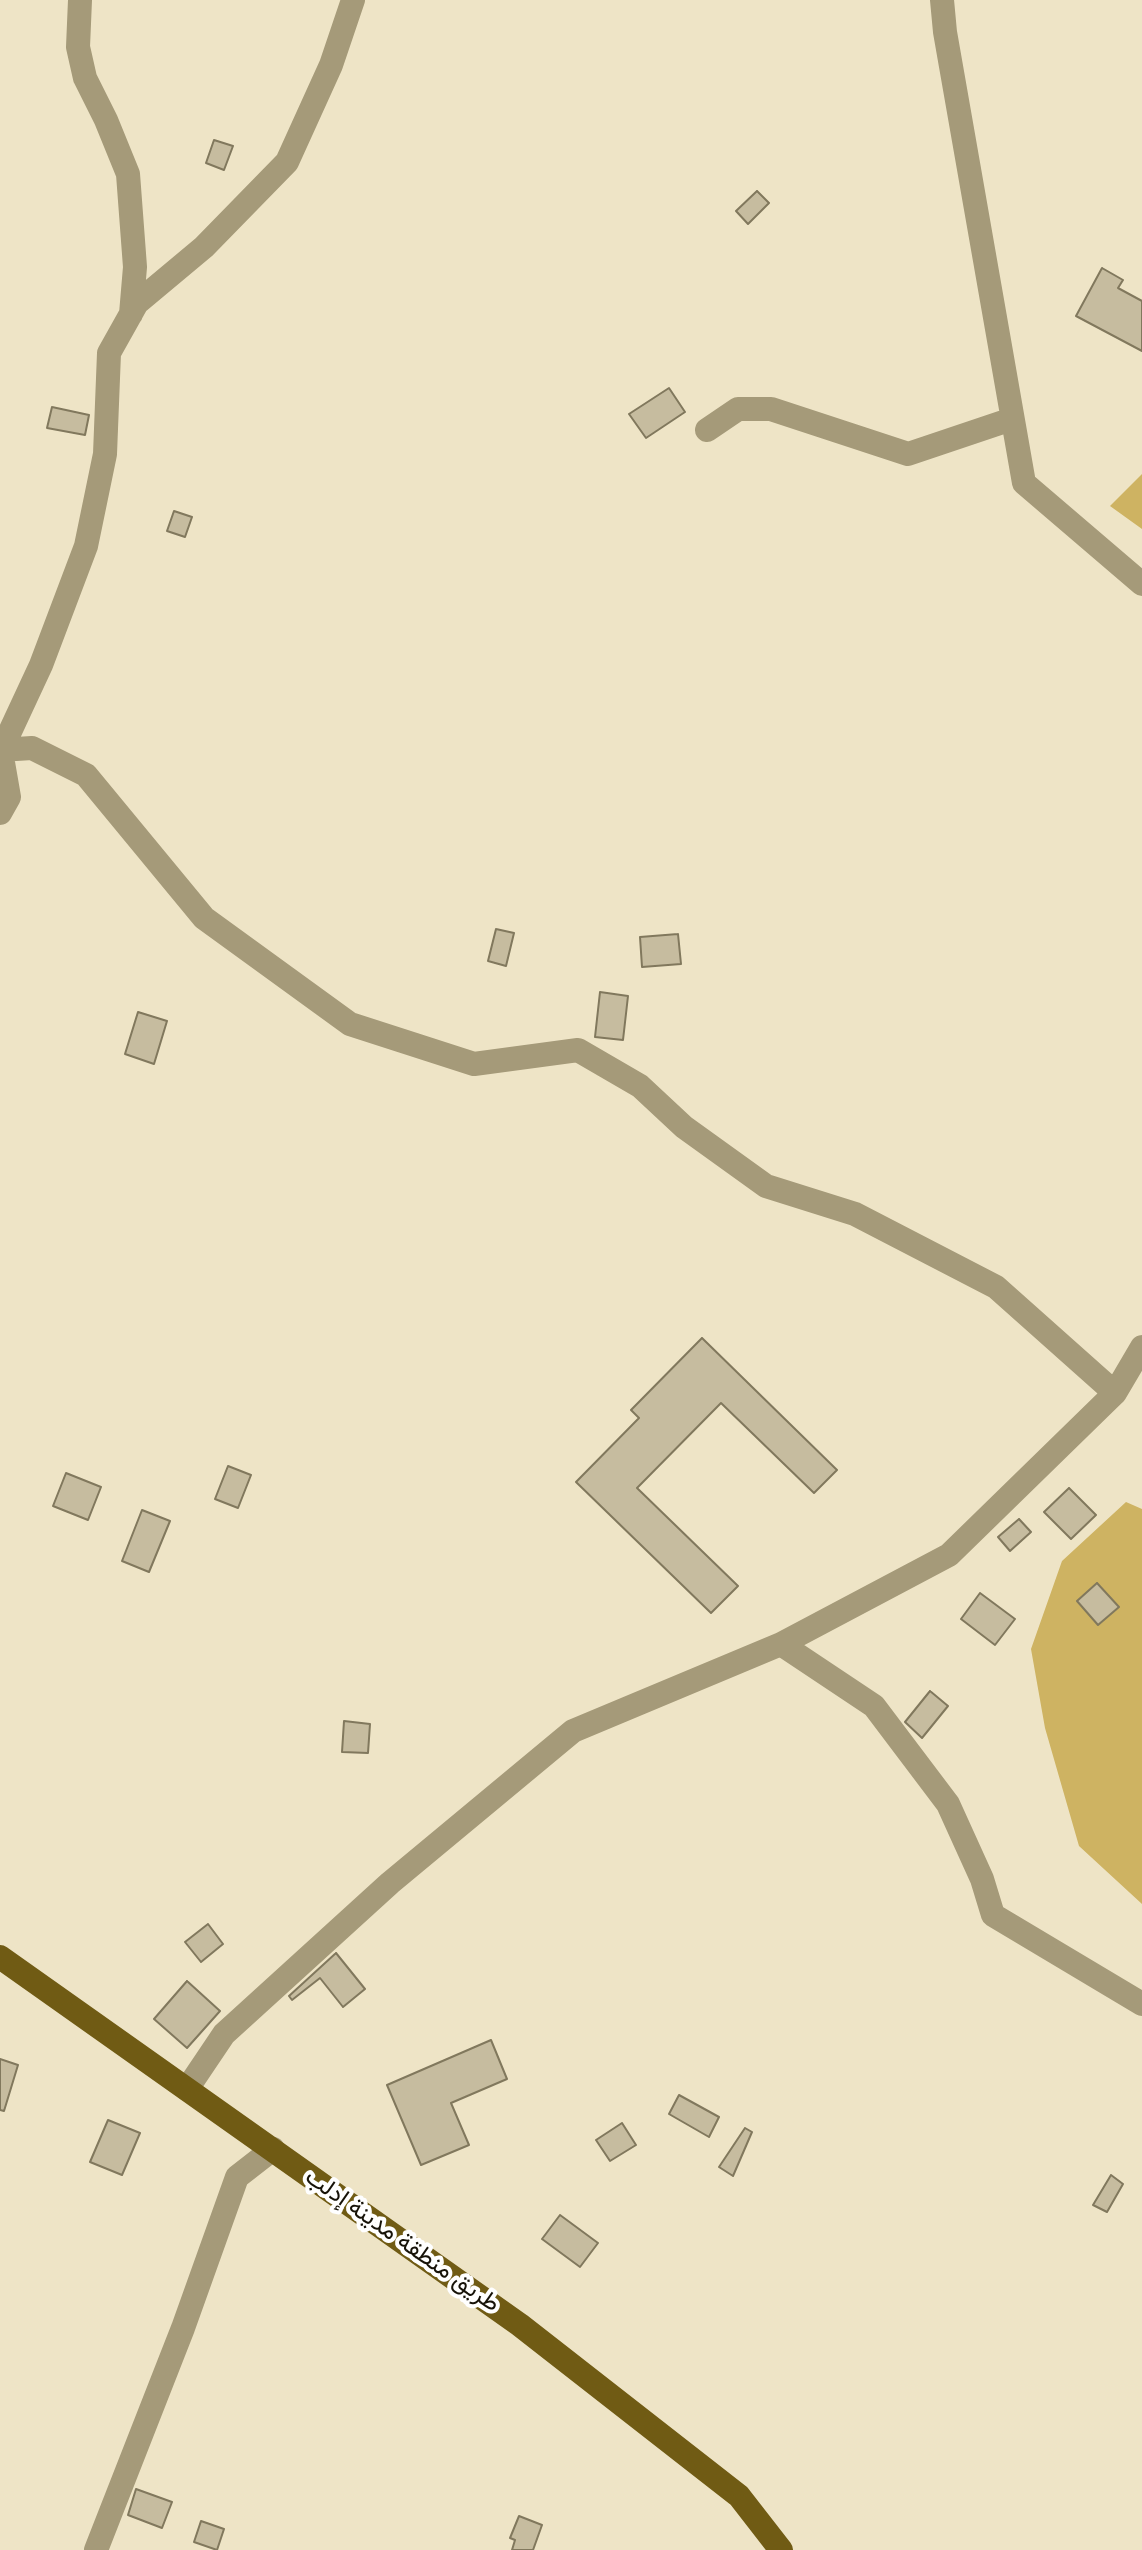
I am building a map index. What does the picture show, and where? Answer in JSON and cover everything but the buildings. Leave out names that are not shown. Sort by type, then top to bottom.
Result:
[{"type":"main road","name":"طريق منطقة مدينة إدلب","points":[[0,1957],[520,2325],[739,2496],[781,2550]]},
{"type":"street","points":[[80,0],[78,47],[85,78],[128,174],[134,220],[135,267],[131,314]]},
{"type":"street","points":[[0,813],[9,797],[1,751],[41,665],[86,546],[105,454],[109,353],[137,303],[204,247],[287,162],[331,65],[353,0]]},
{"type":"street","points":[[942,0],[1024,483],[1142,584]]},
{"type":"street","points":[[707,430],[738,409],[771,409],[908,454],[1012,419]]},
{"type":"street","points":[[1,751],[32,748],[86,775],[204,918],[350,1024],[474,1064],[578,1050],[640,1086],[684,1127],[766,1186],[855,1214],[996,1287],[1115,1393]]},
{"type":"street","points":[[187,2089],[224,2034],[390,1883],[573,1731],[781,1644],[949,1555],[1115,1393],[1142,1347]]},
{"type":"street","points":[[781,1644],[874,1706],[948,1804],[982,1879],[993,1915],[1142,2004]]},
{"type":"street","points":[[96,2550],[183,2328],[237,2177],[273,2149]]},
{"type":"shaded area","points":[[1142,474],[1142,529],[1110,506]]},
{"type":"shaded area","points":[[1126,1502],[1142,1509],[1142,1904],[1079,1846],[1045,1728],[1031,1649],[1062,1561]]}]
